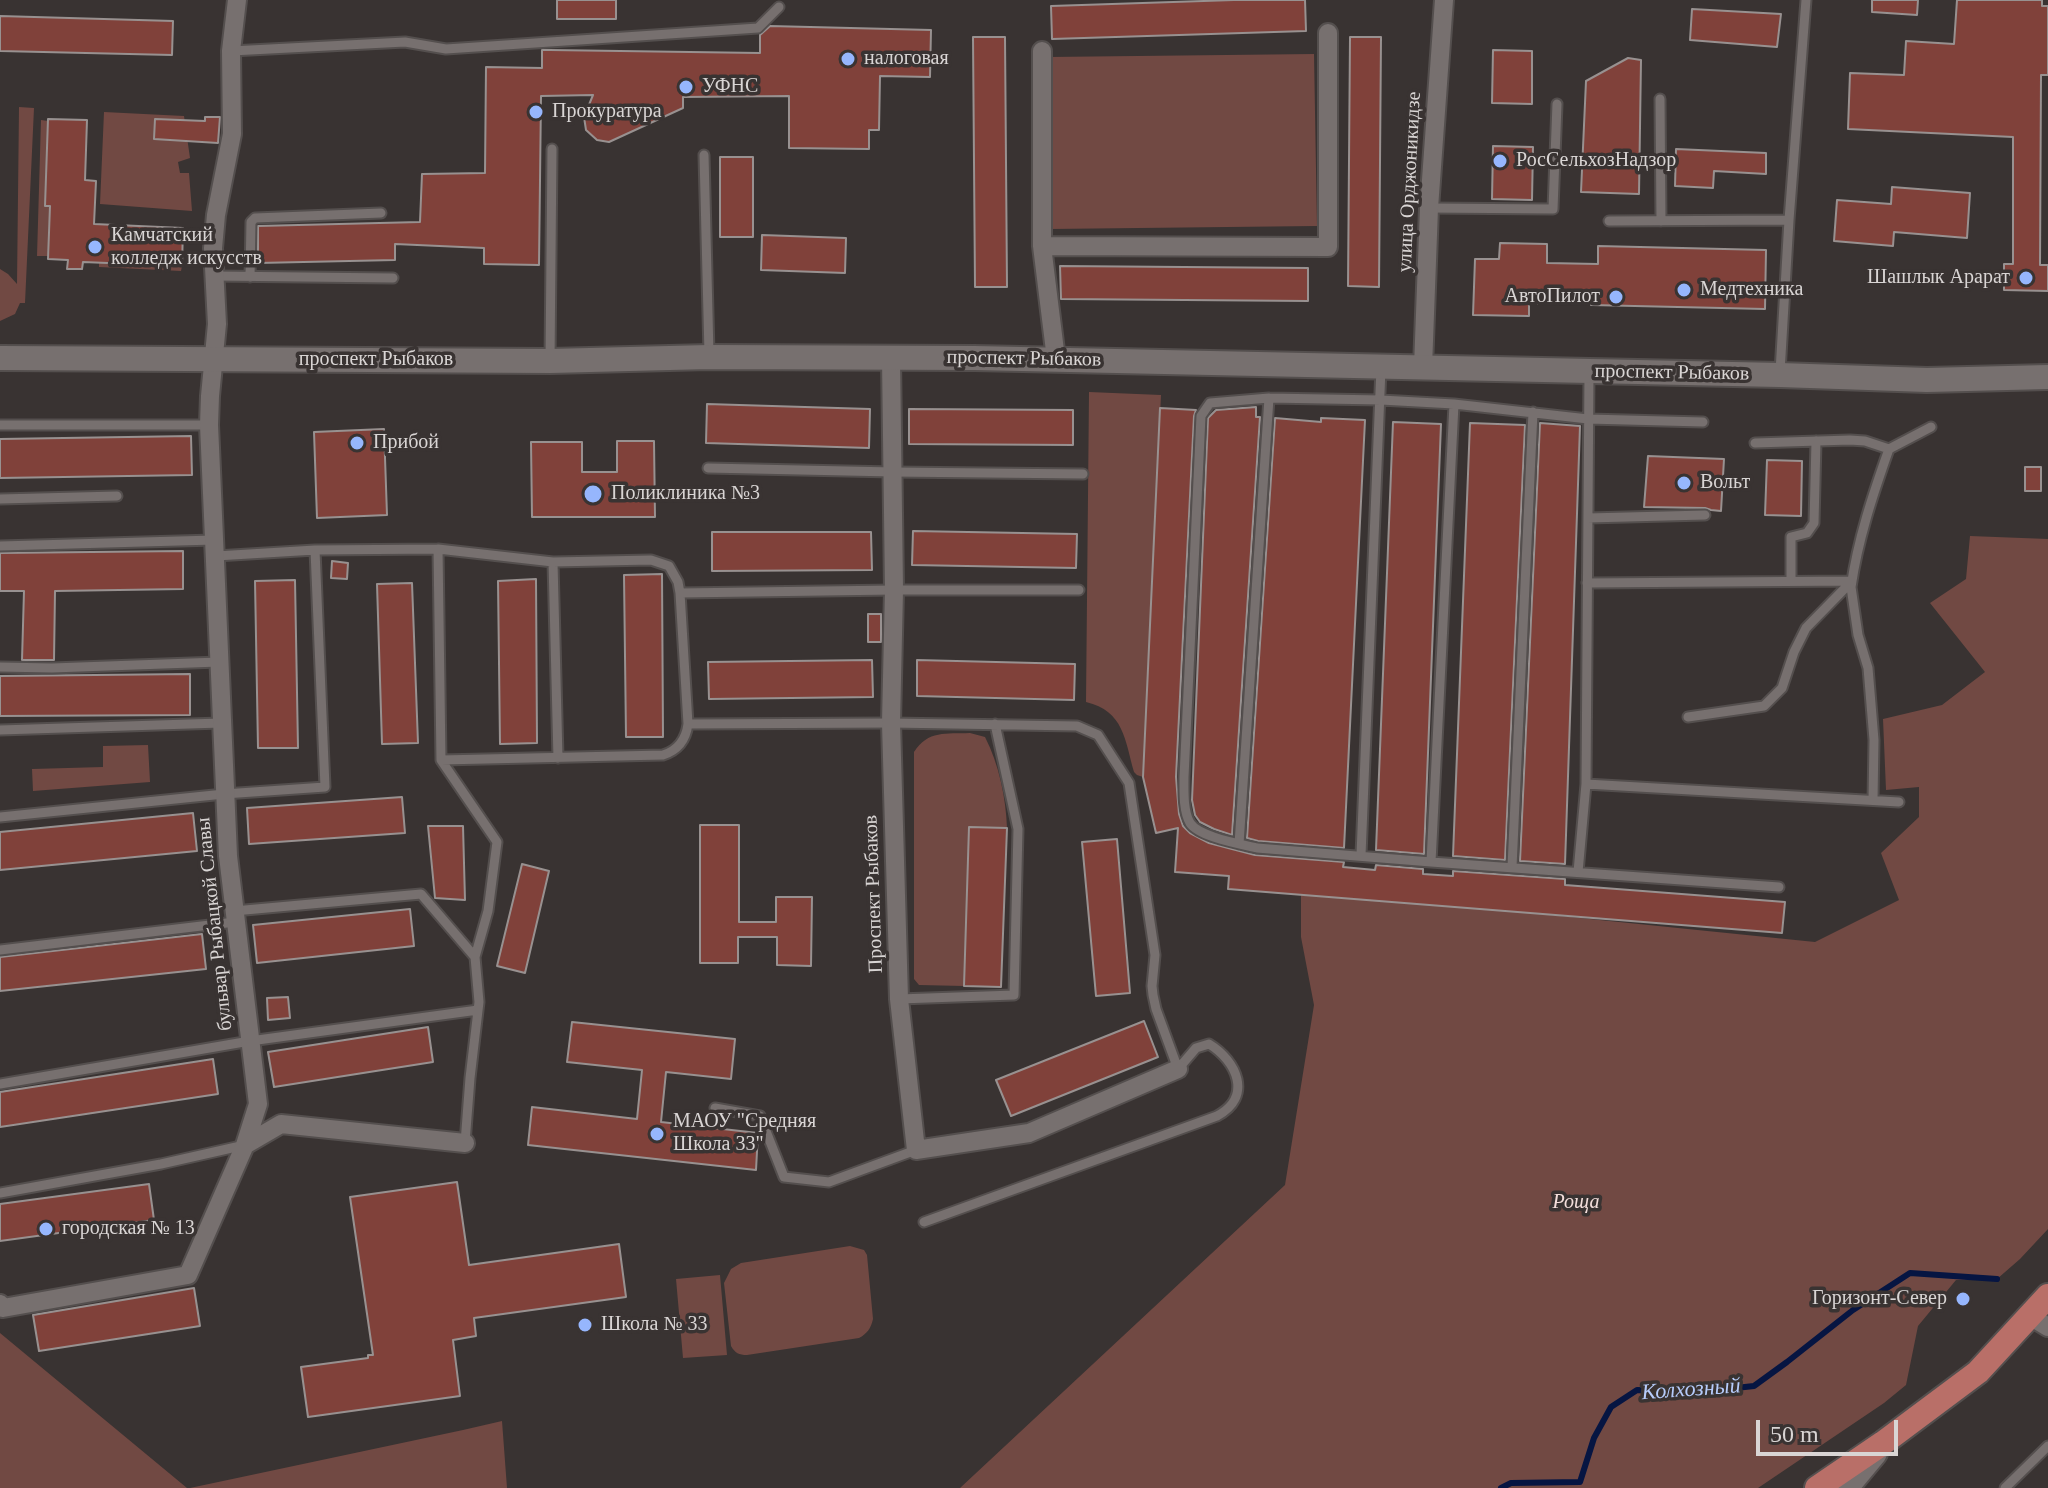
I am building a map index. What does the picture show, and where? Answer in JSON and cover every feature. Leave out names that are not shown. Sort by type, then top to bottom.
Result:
[{"type":"main road","name":"проспект Рыбаков","points":[[0,358],[550,361],[709,357],[1056,359],[1927,380],[2048,377]]},
{"type":"main road","points":[[1817,1488],[1978,1372],[2039,1322],[2048,1296]]},
{"type":"main road","points":[[1846,1488],[1883,1443]]},
{"type":"street","name":"бульвар Рыбацкой Славы","points":[[0,1304],[3,1308],[188,1275],[245,1145],[258,1104],[228,856],[209,425],[217,324],[213,248],[233,125],[231,51],[237,0]]},
{"type":"street","name":"улица Орджоникидзе","points":[[1423,367],[1429,208],[1444,0]]},
{"type":"street","points":[[1042,246],[1328,247],[1328,33]]},
{"type":"street","points":[[1042,51],[1042,246],[1056,359]]},
{"type":"street","name":"Проспект Рыбаков","points":[[891,358],[894,590],[891,723],[899,999],[916,1150]]},
{"type":"street","points":[[916,1150],[1029,1133],[1178,1069]]},
{"type":"street","points":[[245,1145],[281,1124],[465,1143]]},
{"type":"lane","points":[[1780,375],[1806,0]]},
{"type":"lane","points":[[231,51],[405,42],[446,49],[758,28],[779,7]]},
{"type":"lane","points":[[1660,99],[1661,221]]},
{"type":"lane","points":[[1429,208],[1553,209],[1557,104]]},
{"type":"lane","points":[[550,361],[552,149]]},
{"type":"lane","points":[[704,155],[709,357]]},
{"type":"lane","points":[[250,277],[251,222],[255,218],[381,213]]},
{"type":"lane","points":[[1609,221],[1789,220]]},
{"type":"lane","points":[[214,276],[393,278]]},
{"type":"lane","points":[[1361,855],[1381,368]]},
{"type":"lane","points":[[1578,872],[1586,784],[1589,372]]},
{"type":"lane","points":[[1239,844],[1269,398]]},
{"type":"lane","points":[[1703,422],[1588,419],[1454,404],[1381,400],[1269,398],[1208,405],[1201,416],[1185,805],[1188,819],[1198,830],[1257,848],[1779,887]]},
{"type":"lane","points":[[1431,862],[1454,404]]},
{"type":"lane","points":[[1512,867],[1533,412]]},
{"type":"lane","points":[[0,425],[209,425]]},
{"type":"lane","points":[[1873,800],[1874,740],[1868,668],[1858,635],[1851,587],[1856,552],[1889,449],[1931,427]]},
{"type":"lane","points":[[1791,581],[1791,537],[1807,533],[1814,523],[1816,441]]},
{"type":"lane","points":[[1755,443],[1865,441],[1889,449]]},
{"type":"lane","points":[[708,468],[1083,474]]},
{"type":"lane","points":[[0,499],[117,496]]},
{"type":"lane","points":[[1588,518],[1705,515]]},
{"type":"lane","points":[[0,546],[438,549],[553,562],[651,560],[669,566],[680,593],[688,724],[685,736],[672,752],[663,755],[441,760]]},
{"type":"lane","points":[[438,549],[441,760],[497,842],[488,911],[475,957],[479,1002],[465,1143]]},
{"type":"lane","points":[[0,817],[325,787],[315,550]]},
{"type":"lane","points":[[553,562],[558,758]]},
{"type":"lane","points":[[1587,583],[1852,581]]},
{"type":"lane","points":[[1688,717],[1764,706],[1782,688],[1806,628],[1852,581]]},
{"type":"lane","points":[[680,593],[1079,590]]},
{"type":"lane","points":[[0,667],[219,662]]},
{"type":"lane","points":[[0,730],[221,723]]},
{"type":"lane","points":[[688,724],[1077,726],[1098,735],[1129,783],[1155,955],[1152,986],[1156,1009],[1178,1069],[1196,1048],[1209,1044],[1226,1058],[1237,1074],[1233,1101],[1217,1116],[924,1222]]},
{"type":"lane","points":[[899,999],[1014,995],[1018,829],[995,724]]},
{"type":"lane","points":[[1586,784],[1899,802]]},
{"type":"lane","points":[[0,950],[234,916],[421,894],[475,957]]},
{"type":"lane","points":[[0,1084],[250,1041],[478,1010]]},
{"type":"lane","points":[[715,1108],[760,1116],[784,1177],[829,1182],[916,1150]]},
{"type":"lane","points":[[0,1193],[161,1164],[245,1145]]},
{"type":"lane","points":[[2005,1488],[2048,1446]]},
{"type":"green space","points":[[1314,54],[1317,226],[1050,229],[1048,57]]},
{"type":"green space","points":[[19,107],[34,108],[25,303],[20,303],[15,314],[0,321],[0,269],[17,284]]},
{"type":"green space","points":[[104,112],[184,116],[190,158],[178,162],[180,173],[189,173],[192,211],[100,204]]},
{"type":"green space","points":[[41,120],[48,121],[46,206],[54,206],[49,223],[48,256],[37,256]]},
{"type":"green space","points":[[99,262],[182,266],[181,271],[99,267]]},
{"type":"green space","points":[[1089,392],[1161,395],[1143,777],[1134,772],[1125,738],[1116,720],[1099,706],[1086,702]]},
{"type":"green space","name":"Роща","points":[[1970,536],[2048,539],[2048,1229],[1997,1279],[1956,1280],[1918,1326],[1906,1385],[1758,1488],[960,1488],[1285,1185],[1314,1005],[1301,937],[1301,895],[1531,913],[1815,942],[1899,900],[1881,853],[1919,817],[1919,787],[1886,790],[1883,719],[1942,705],[1985,672],[1930,603],[1966,579]]},
{"type":"green space","points":[[970,733],[985,737],[994,758],[1003,793],[1007,828],[969,827],[964,986],[919,985],[914,979],[914,752],[932,737]]},
{"type":"green space","points":[[148,745],[150,782],[33,791],[32,769],[103,767],[103,746]]},
{"type":"green space","points":[[850,1246],[864,1250],[867,1255],[873,1319],[864,1335],[747,1355],[734,1350],[724,1283],[731,1269],[741,1263]]},
{"type":"green space","points":[[720,1275],[727,1355],[683,1358],[676,1279]]},
{"type":"green space","points":[[0,1333],[187,1488],[0,1488]]},
{"type":"green space","points":[[502,1421],[507,1488],[190,1488],[463,1430]]},
{"type":"building","points":[[557,0],[616,0],[616,19],[557,19]]},
{"type":"building","points":[[1305,0],[1306,31],[1052,39],[1051,6]]},
{"type":"building","points":[[1872,0],[1918,0],[1917,15],[1872,12]]},
{"type":"building","points":[[1957,0],[2042,0],[2042,6],[2048,6],[2048,75],[2041,75],[2040,265],[2048,265],[2048,291],[2004,290],[2004,264],[2013,264],[2013,137],[1848,129],[1850,73],[1904,75],[1906,41],[1954,44]]},
{"type":"building","points":[[1692,9],[1781,14],[1777,47],[1690,40]]},
{"type":"building","points":[[0,16],[173,21],[172,55],[0,51]]},
{"type":"building","points":[[770,26],[931,30],[930,77],[880,76],[879,130],[869,130],[869,149],[789,148],[789,96],[683,97],[683,108],[609,142],[597,140],[586,130],[584,117],[593,95],[541,96],[539,265],[484,264],[484,248],[395,244],[395,260],[258,263],[258,226],[420,222],[422,174],[485,173],[486,67],[542,68],[542,50],[760,53],[760,35]]},
{"type":"building","points":[[973,37],[1005,37],[1007,287],[975,287]]},
{"type":"building","points":[[1350,37],[1381,37],[1379,287],[1348,286]]},
{"type":"building","points":[[1493,50],[1532,51],[1532,104],[1492,103]]},
{"type":"building","points":[[1628,58],[1641,60],[1639,194],[1581,192],[1586,81]]},
{"type":"building","points":[[205,117],[220,117],[218,143],[154,139],[155,119],[205,121]]},
{"type":"building","points":[[48,119],[87,120],[85,180],[96,181],[94,224],[183,228],[182,266],[83,262],[82,269],[67,269],[68,260],[48,259],[50,206],[45,206]]},
{"type":"building","points":[[1493,146],[1533,147],[1532,200],[1492,199]]},
{"type":"building","points":[[1676,149],[1766,153],[1766,174],[1714,171],[1713,188],[1675,186]]},
{"type":"building","points":[[720,157],[753,157],[753,237],[720,237]]},
{"type":"building","points":[[1892,187],[1970,193],[1967,238],[1894,232],[1893,246],[1834,241],[1837,200],[1891,204]]},
{"type":"building","points":[[762,235],[846,238],[845,273],[761,270]]},
{"type":"building","points":[[1500,243],[1547,244],[1547,263],[1598,264],[1598,246],[1766,250],[1765,309],[1546,301],[1545,304],[1529,303],[1529,316],[1473,315],[1475,259],[1499,259]]},
{"type":"building","points":[[1060,266],[1308,268],[1308,301],[1061,299]]},
{"type":"building","points":[[707,404],[870,409],[869,448],[706,443]]},
{"type":"building","points":[[1256,407],[1256,417],[1260,417],[1232,835],[1200,822],[1192,800],[1208,418],[1216,410]]},
{"type":"building","points":[[1160,408],[1196,410],[1176,777],[1179,814],[1183,826],[1190,833],[1209,843],[1255,855],[1344,862],[1343,867],[1375,870],[1376,865],[1423,869],[1423,874],[1453,876],[1453,871],[1565,879],[1565,885],[1785,902],[1782,933],[1228,889],[1229,876],[1175,872],[1178,828],[1156,833],[1143,777]]},
{"type":"building","points":[[909,409],[1073,410],[1073,445],[909,444]]},
{"type":"building","points":[[1275,418],[1321,422],[1321,418],[1365,420],[1344,848],[1247,838]]},
{"type":"building","points":[[1393,422],[1441,424],[1424,854],[1376,850]]},
{"type":"building","points":[[1470,423],[1525,425],[1505,860],[1453,856]]},
{"type":"building","points":[[1540,423],[1580,426],[1565,864],[1520,861]]},
{"type":"building","points":[[384,429],[387,515],[317,518],[314,432]]},
{"type":"building","points":[[191,436],[192,475],[0,478],[0,439]]},
{"type":"building","name":"Поликлиника №3","points":[[617,441],[654,441],[655,517],[532,517],[531,442],[582,442],[582,472],[617,472]]},
{"type":"building","name":"Вольт","points":[[1648,456],[1724,459],[1721,511],[1644,507]]},
{"type":"building","points":[[1767,460],[1802,461],[1801,516],[1765,515]]},
{"type":"building","points":[[2025,467],[2041,467],[2041,491],[2025,491]]},
{"type":"building","points":[[913,531],[1077,534],[1076,568],[912,565]]},
{"type":"building","points":[[712,532],[871,532],[872,570],[712,571]]},
{"type":"building","points":[[183,551],[183,589],[55,591],[54,660],[22,660],[24,591],[0,591],[0,553]]},
{"type":"building","points":[[332,561],[348,563],[347,579],[331,578]]},
{"type":"building","points":[[662,574],[663,737],[626,737],[624,575]]},
{"type":"building","points":[[536,579],[537,743],[500,744],[498,581]]},
{"type":"building","points":[[295,580],[298,748],[258,748],[255,581]]},
{"type":"building","points":[[412,583],[418,743],[382,744],[377,584]]},
{"type":"building","points":[[868,614],[881,614],[881,642],[868,642]]},
{"type":"building","points":[[872,660],[873,697],[709,699],[708,662]]},
{"type":"building","points":[[917,660],[1075,664],[1074,700],[917,696]]},
{"type":"building","points":[[190,674],[190,715],[0,716],[0,676]]},
{"type":"building","points":[[402,797],[405,833],[249,844],[247,808]]},
{"type":"building","points":[[193,813],[197,851],[0,870],[0,832]]},
{"type":"building","points":[[700,825],[739,825],[739,922],[776,922],[776,897],[812,897],[811,966],[777,965],[777,937],[738,937],[738,963],[700,963]]},
{"type":"building","points":[[428,826],[463,826],[465,900],[435,898]]},
{"type":"building","points":[[969,827],[1007,828],[1001,987],[964,986]]},
{"type":"building","points":[[1117,839],[1130,993],[1096,996],[1082,842]]},
{"type":"building","points":[[522,864],[549,871],[525,973],[497,966]]},
{"type":"building","points":[[410,909],[414,946],[257,963],[253,925]]},
{"type":"building","points":[[202,934],[206,969],[0,991],[0,957]]},
{"type":"building","points":[[288,997],[290,1018],[268,1020],[267,998]]},
{"type":"building","points":[[1144,1021],[1158,1057],[1011,1116],[996,1080]]},
{"type":"building","points":[[572,1022],[735,1039],[731,1079],[666,1072],[661,1122],[758,1133],[756,1170],[528,1145],[532,1107],[637,1119],[642,1070],[567,1062]]},
{"type":"building","points":[[428,1027],[433,1062],[274,1087],[268,1052]]},
{"type":"building","points":[[213,1059],[218,1094],[0,1127],[0,1092]]},
{"type":"building","points":[[457,1182],[469,1265],[619,1244],[626,1297],[474,1318],[476,1336],[453,1340],[460,1396],[308,1417],[301,1367],[373,1355],[350,1197]]},
{"type":"building","points":[[149,1184],[154,1220],[0,1241],[0,1204]]},
{"type":"building","points":[[194,1288],[200,1326],[39,1351],[33,1315]]},
{"type":"waterway","name":"Колхозный","points":[[1501,1488],[1511,1483],[1580,1482],[1594,1438],[1611,1407],[1637,1390],[1699,1392],[1754,1386],[1853,1310],[1910,1273],[1997,1279]]},
{"type":"place","name":"налоговая","points":[[848,59]]},
{"type":"place","name":"УФНС","points":[[686,87]]},
{"type":"place","name":"Прокуратура","points":[[536,112]]},
{"type":"place","name":"РосСельхозНадзор","points":[[1500,161]]},
{"type":"place","name":"Камчатский колледж искусств","points":[[95,247]]},
{"type":"place","name":"Шашлык Арарат","points":[[2026,278]]},
{"type":"place","name":"Медтехника","points":[[1684,290]]},
{"type":"place","name":"АвтоПилот","points":[[1616,297]]},
{"type":"place","name":"Прибой","points":[[357,443]]},
{"type":"place","name":"Вольт","points":[[1684,483]]},
{"type":"place","name":"Поликлиника №3","points":[[593,494]]},
{"type":"place","name":"МАОУ \"Средняя Школа 33\"","points":[[657,1134]]},
{"type":"place","name":"городская № 13","points":[[46,1229]]},
{"type":"place","name":"Горизонт-Север","points":[[1963,1299]]},
{"type":"place","name":"Школа № 33","points":[[585,1325]]}]
